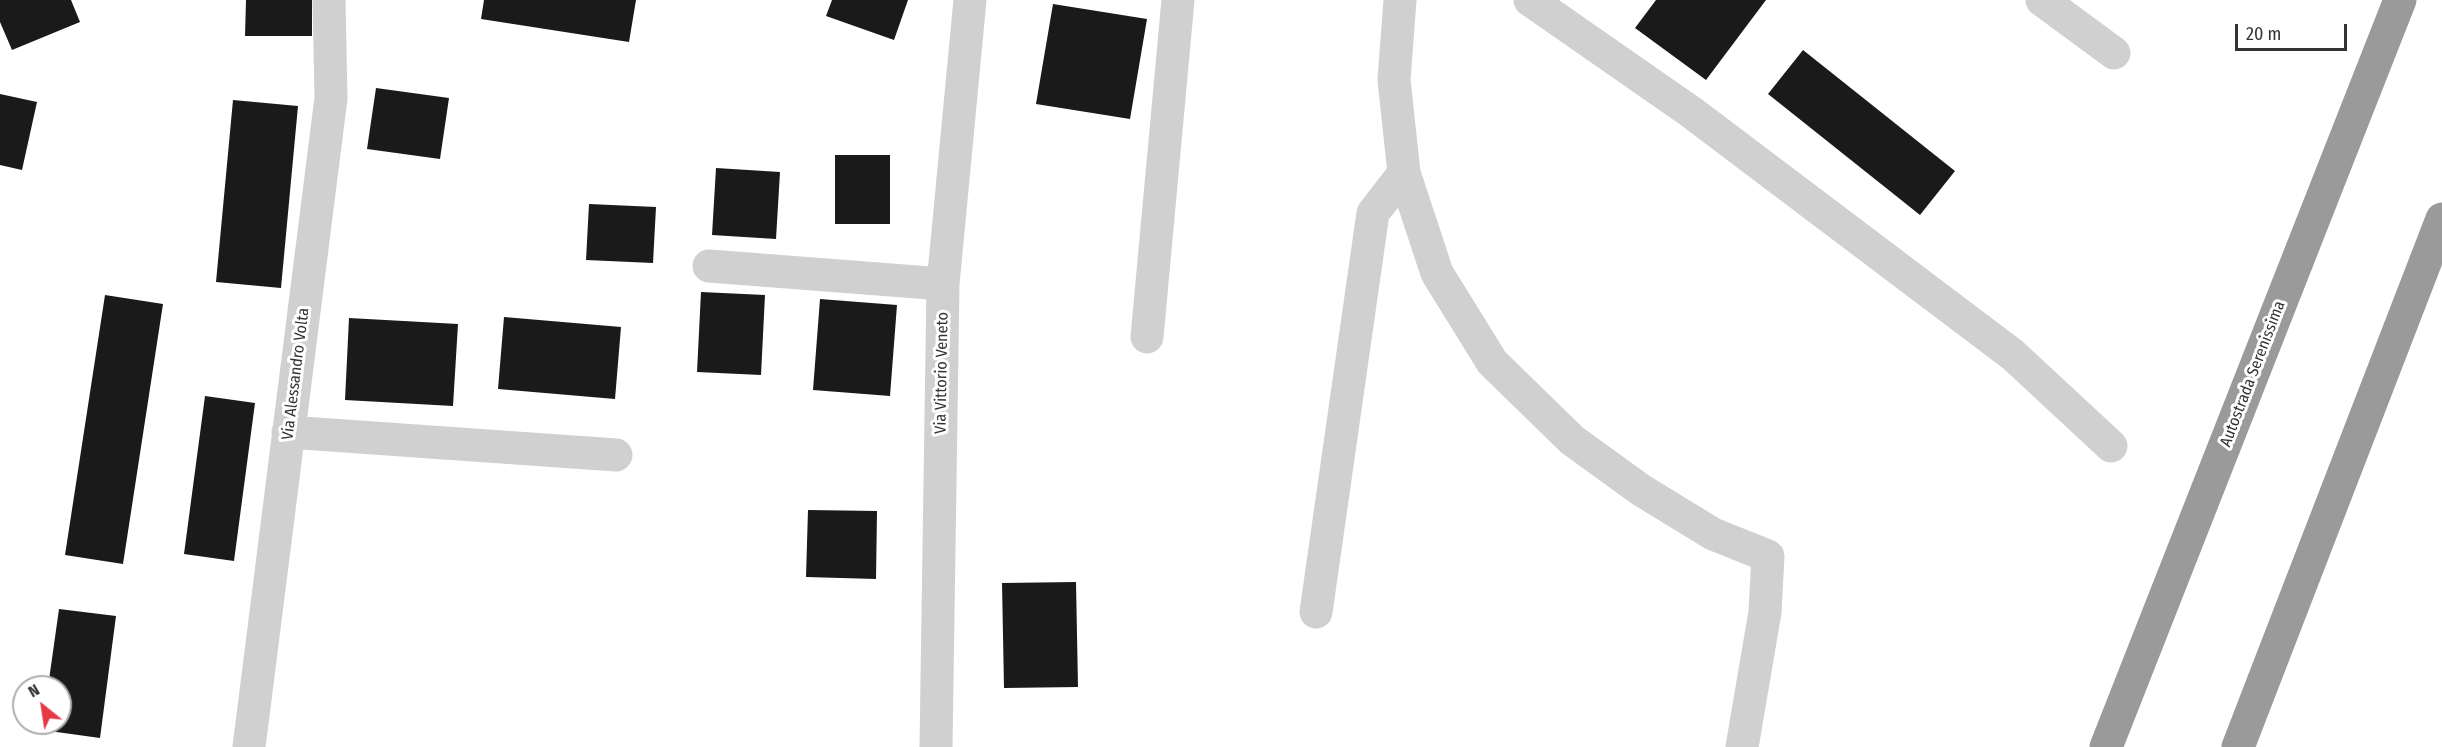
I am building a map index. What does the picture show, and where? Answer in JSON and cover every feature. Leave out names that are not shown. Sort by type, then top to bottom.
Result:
[{"type":"highway","name":"Autostrada Serenissima","points":[[2106,747],[2400,0]]},
{"type":"highway","points":[[2238,747],[2442,219]]},
{"type":"street","name":"Via Alessandro Volta","points":[[249,747],[331,98],[329,0]]},
{"type":"street","name":"Via Vittorio Veneto","points":[[936,747],[943,284],[970,0]]},
{"type":"street","points":[[1147,337],[1179,0]]},
{"type":"street","points":[[1400,0],[1394,80],[1404,173],[1437,273],[1492,362],[1572,440],[1641,490],[1713,534],[1768,556],[1765,612],[1742,747]]},
{"type":"street","points":[[1530,0],[1690,112],[2013,355],[2111,446]]},
{"type":"street","points":[[2042,0],[2114,53]]},
{"type":"street","points":[[1316,612],[1373,213],[1404,173]]},
{"type":"street","points":[[709,266],[943,284]]},
{"type":"street","points":[[288,432],[616,455]]},
{"type":"building","points":[[0,0],[71,0],[80,22],[12,50],[0,22]]},
{"type":"building","points":[[246,0],[312,0],[312,36],[245,36]]},
{"type":"building","points":[[484,0],[636,0],[629,42],[481,19]]},
{"type":"building","points":[[832,0],[908,0],[894,40],[826,16]]},
{"type":"building","points":[[1656,0],[1766,0],[1706,80],[1635,28]]},
{"type":"building","points":[[1053,4],[1147,19],[1130,119],[1036,104]]},
{"type":"building","points":[[1803,50],[1955,171],[1920,215],[1768,94]]},
{"type":"building","points":[[376,88],[449,98],[440,159],[367,149]]},
{"type":"building","points":[[0,94],[37,102],[22,170],[0,165]]},
{"type":"building","points":[[233,100],[298,106],[281,288],[216,282]]},
{"type":"building","points":[[835,155],[890,155],[890,224],[835,224]]},
{"type":"building","points":[[716,168],[780,172],[776,239],[712,235]]},
{"type":"building","points":[[589,204],[656,207],[653,263],[586,260]]},
{"type":"building","points":[[701,292],[765,295],[761,375],[697,372]]},
{"type":"building","points":[[105,295],[163,304],[123,564],[65,555]]},
{"type":"building","points":[[820,299],[897,305],[890,396],[813,390]]},
{"type":"building","points":[[504,317],[621,327],[615,399],[498,389]]},
{"type":"building","points":[[349,318],[458,324],[453,406],[345,400]]},
{"type":"building","points":[[205,396],[255,403],[234,561],[184,554]]},
{"type":"building","points":[[808,510],[877,511],[876,579],[806,577]]},
{"type":"building","points":[[1076,582],[1078,687],[1004,688],[1002,583]]},
{"type":"building","points":[[59,609],[116,616],[100,738],[72,734],[72,675],[50,675]]}]
